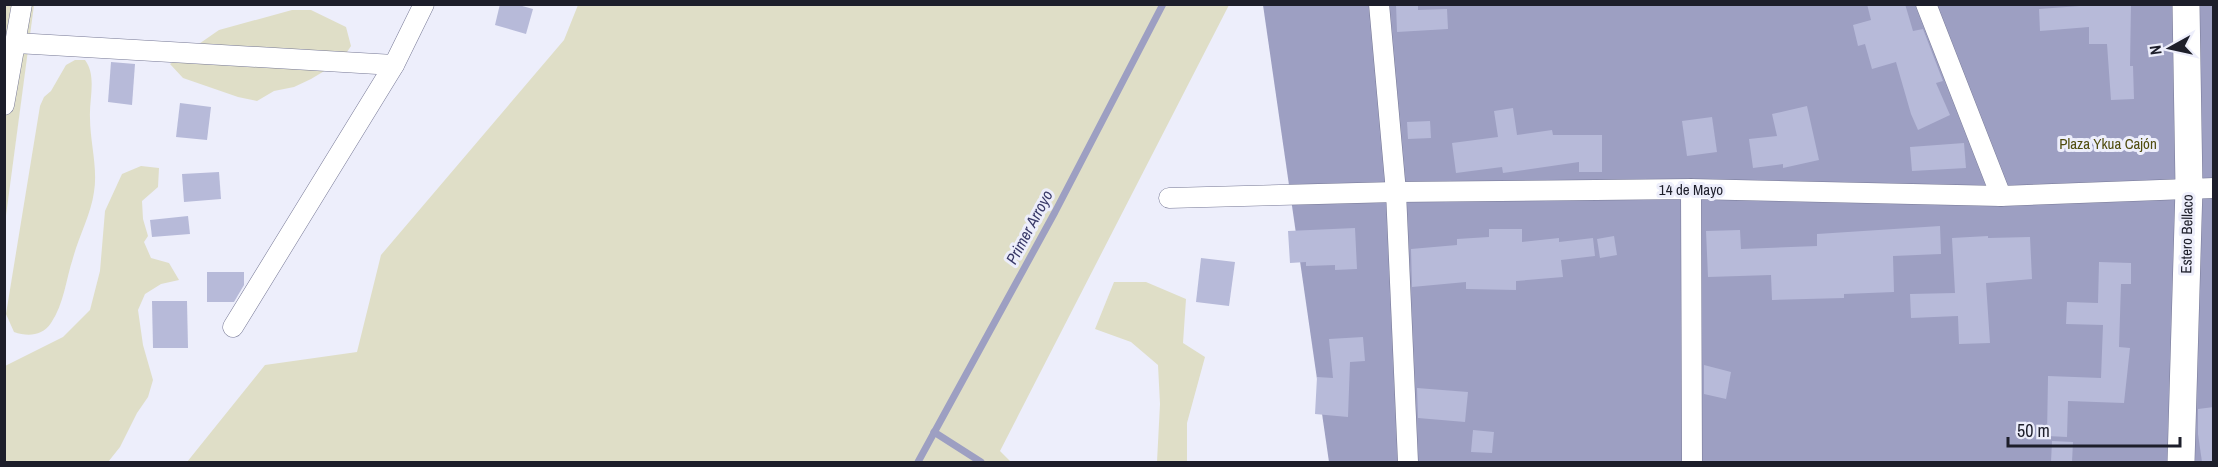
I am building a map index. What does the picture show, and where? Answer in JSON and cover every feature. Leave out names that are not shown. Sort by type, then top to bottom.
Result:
[{"type":"street","points":[[4,105],[22,4]]},
{"type":"street","points":[[233,327],[394,65],[423,4]]},
{"type":"street","points":[[1379,4],[1396,192],[1408,462]]},
{"type":"street","points":[[1926,4],[2001,196]]},
{"type":"street","name":"Estero Bellaco","points":[[2181,462],[2201,188],[2186,4]]},
{"type":"street","points":[[16,43],[394,65]]},
{"type":"street","name":"14 de Mayo","points":[[1169,198],[1396,192],[1691,189],[2001,196],[2201,188]]},
{"type":"street","points":[[1691,189],[1692,462]]},
{"type":"green space","points":[[578,4],[1229,5],[1000,451],[1011,462],[187,462],[265,365],[357,352],[381,255],[564,40]]},
{"type":"green space","points":[[5,5],[34,5],[5,223]]},
{"type":"green space","points":[[292,10],[311,10],[346,27],[351,46],[341,61],[294,87],[274,91],[257,101],[238,97],[183,78],[170,64],[219,30]]},
{"type":"green space","points":[[75,60],[85,60],[91,73],[90,127],[95,174],[92,200],[62,300],[55,316],[51,323],[39,333],[19,334],[14,332],[6,314],[40,106],[66,65]]},
{"type":"green space","points":[[141,166],[159,168],[158,187],[142,201],[143,219],[148,236],[144,242],[151,258],[169,263],[179,280],[161,284],[145,294],[138,310],[143,345],[153,380],[148,397],[120,447],[108,462],[5,462],[5,366],[63,337],[90,310],[100,271],[105,211],[122,174]]},
{"type":"green space","points":[[1114,282],[1146,282],[1186,299],[1183,343],[1205,357],[1187,423],[1187,462],[1157,462],[1160,404],[1158,365],[1131,342],[1095,329]]},
{"type":"water","points":[[1263,5],[2213,5],[2213,462],[1329,462]]},
{"type":"building","points":[[500,4],[515,4],[533,9],[526,34],[495,25]]},
{"type":"building","points":[[1396,4],[1418,4],[1418,10],[1447,9],[1448,29],[1397,32]]},
{"type":"building","points":[[1867,4],[1905,4],[1913,31],[1923,29],[1943,81],[1936,83],[1950,115],[1918,130],[1896,62],[1872,69],[1865,44],[1858,46],[1853,25],[1871,20]]},
{"type":"building","points":[[2131,4],[2130,66],[2133,66],[2134,99],[2111,100],[2107,44],[2089,44],[2089,27],[2040,31],[2039,9]]},
{"type":"building","points":[[111,62],[135,64],[132,105],[108,102]]},
{"type":"building","points":[[180,103],[211,107],[207,140],[176,137]]},
{"type":"building","points":[[1807,106],[1819,160],[1783,168],[1783,164],[1753,168],[1749,139],[1777,136],[1772,114]]},
{"type":"building","points":[[1513,108],[1517,135],[1552,130],[1553,135],[1602,135],[1602,172],[1579,172],[1579,162],[1503,173],[1502,167],[1456,173],[1452,143],[1498,137],[1494,111]]},
{"type":"building","points":[[1712,117],[1717,152],[1687,156],[1682,121]]},
{"type":"building","points":[[1430,121],[1431,138],[1408,139],[1407,122]]},
{"type":"building","points":[[1964,143],[1966,168],[1912,171],[1910,147]]},
{"type":"building","points":[[219,172],[221,199],[184,202],[182,174]]},
{"type":"building","points":[[188,216],[190,234],[152,237],[150,220]]},
{"type":"building","points":[[1940,226],[1941,254],[1893,256],[1894,292],[1844,294],[1844,298],[1772,300],[1771,275],[1708,277],[1706,231],[1740,230],[1741,249],[1817,246],[1817,234]]},
{"type":"building","points":[[1355,228],[1357,269],[1335,270],[1335,265],[1306,266],[1306,262],[1290,263],[1288,231]]},
{"type":"building","points":[[1489,229],[1522,229],[1522,242],[1559,238],[1559,242],[1593,238],[1595,256],[1561,260],[1563,277],[1516,281],[1516,290],[1466,289],[1466,282],[1412,287],[1411,249],[1457,245],[1457,239],[1489,237]]},
{"type":"building","points":[[1614,236],[1617,255],[1600,258],[1597,239]]},
{"type":"building","points":[[1988,236],[1988,238],[2030,237],[2032,279],[1986,283],[1990,343],[1959,344],[1958,316],[1911,318],[1910,294],[1955,293],[1952,238]]},
{"type":"building","points":[[1201,258],[1235,262],[1229,306],[1196,302]]},
{"type":"building","points":[[2099,262],[2131,263],[2131,284],[2121,284],[2119,347],[2130,348],[2124,403],[2068,401],[2067,437],[2047,436],[2048,376],[2101,378],[2103,325],[2066,324],[2067,302],[2098,303]]},
{"type":"building","points":[[207,272],[244,272],[244,285],[234,302],[207,302]]},
{"type":"building","points":[[152,301],[187,301],[188,348],[153,348]]},
{"type":"building","points":[[1363,337],[1365,361],[1350,362],[1348,417],[1315,414],[1317,377],[1333,378],[1329,339]]},
{"type":"building","points":[[1704,365],[1731,372],[1726,399],[1704,394]]},
{"type":"building","points":[[1417,388],[1468,392],[1465,422],[1418,418]]},
{"type":"building","points":[[2214,407],[2214,462],[2202,462],[2198,434],[2198,409]]},
{"type":"building","points":[[1473,430],[1494,432],[1492,453],[1471,452]]},
{"type":"building","points":[[2052,441],[2073,442],[2072,462],[2051,462]]},
{"type":"waterway","name":"Primer Arroyo","points":[[918,462],[1055,212],[1163,4]]},
{"type":"waterway","points":[[934,432],[981,462]]},
{"type":"park label","name":"Plaza Ykua Cajón","points":[[2108,144]]}]
